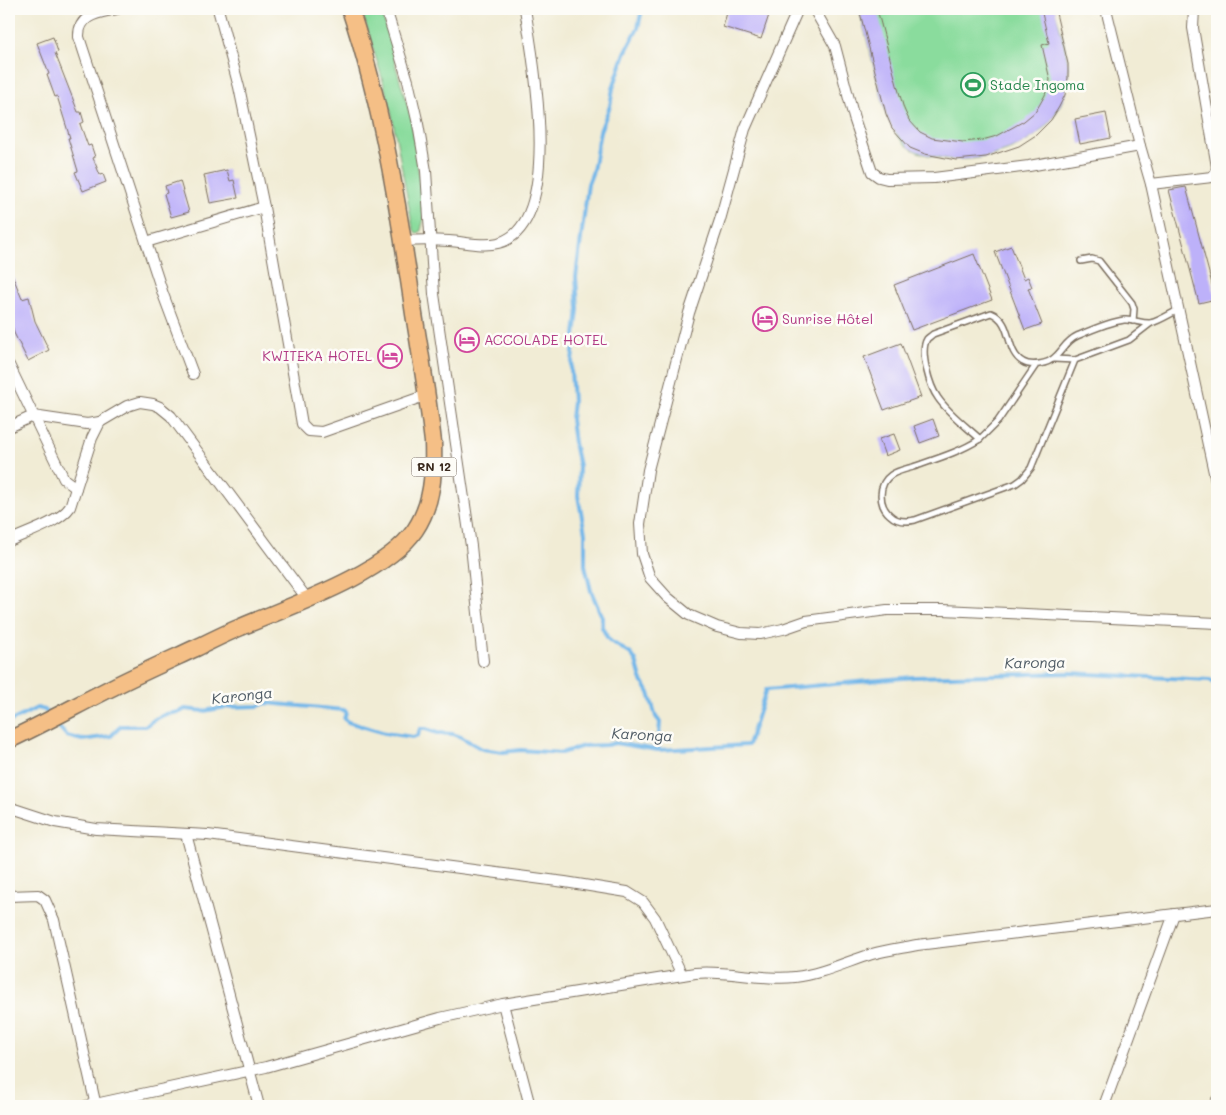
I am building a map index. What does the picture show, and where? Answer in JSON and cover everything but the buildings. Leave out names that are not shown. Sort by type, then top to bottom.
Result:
[{"type":"main road","name":"RN 12","points":[[9,740],[118,685],[232,631],[308,600],[380,562],[398,548],[414,531],[428,507],[434,472],[434,442],[404,242],[371,81],[350,9]]},
{"type":"street","points":[[117,9],[86,18],[80,26],[79,36],[163,294],[192,374]]},
{"type":"street","points":[[218,9],[239,87],[264,207],[302,424],[310,431],[322,432],[427,396]]},
{"type":"street","points":[[386,9],[408,81],[426,171],[434,294],[471,546],[483,660]]},
{"type":"street","points":[[404,242],[430,240],[487,244],[499,243],[510,238],[520,230],[526,219],[537,186],[540,122],[534,65],[525,9]]},
{"type":"street","points":[[798,9],[746,129],[720,220],[689,313],[648,470],[640,524],[642,554],[650,578],[667,597],[689,615],[716,627],[760,634],[806,621],[887,610],[953,611],[1217,623]]},
{"type":"street","points":[[814,9],[835,46],[857,127],[872,172],[879,177],[915,179],[966,175],[1140,146]]},
{"type":"street","points":[[1106,9],[1151,184],[1217,486]]},
{"type":"street","points":[[1151,184],[1212,177],[1216,172],[1217,167],[1193,28],[1194,9]]},
{"type":"street","points":[[146,242],[264,207]]},
{"type":"street","points":[[9,365],[64,479],[76,488]]},
{"type":"street","points":[[9,427],[33,416],[87,424],[100,422],[140,402],[153,404],[166,411],[308,600]]},
{"type":"street","points":[[9,541],[61,516],[70,507],[92,438],[100,422]]},
{"type":"street","points":[[9,807],[55,822],[96,829],[208,835],[565,882],[627,892],[643,902],[655,918],[682,975]]},
{"type":"street","points":[[186,834],[259,1106]]},
{"type":"street","points":[[9,896],[38,896],[45,900],[54,920],[92,1106],[332,1050],[440,1018],[503,1004],[710,972],[771,978],[794,978],[825,972],[872,954],[917,945],[1217,909]]},
{"type":"street","points":[[1104,1106],[1174,914]]},
{"type":"street","points":[[503,1004],[530,1106]]},
{"type":"street","points":[[1214,1106],[1217,1100]]},
{"type":"lane","points":[[1081,261],[1092,259],[1098,261],[1132,303],[1134,309],[1132,321]]},
{"type":"lane","points":[[980,439],[939,400],[934,391],[924,355],[927,340],[933,334],[991,313],[999,316],[1013,351],[1018,358],[1028,364],[1036,365],[1054,358],[1075,360],[1128,340],[1151,323],[1178,310]]},
{"type":"lane","points":[[1054,358],[1075,337],[1116,322],[1125,320],[1151,323]]},
{"type":"lane","points":[[1036,365],[998,421],[980,439],[961,449],[892,475],[882,486],[882,506],[886,512],[899,521],[915,520],[1015,484],[1022,479],[1031,468],[1075,360]]},
{"type":"green space","points":[[361,9],[380,9],[391,42],[396,67],[412,121],[424,218],[419,233],[416,233],[413,228],[392,116]]},
{"type":"green space","name":"Stade Ingoma","points":[[859,9],[1054,9],[1064,44],[1069,72],[1063,100],[1053,118],[1039,132],[1022,144],[1003,152],[963,159],[942,158],[917,152],[898,137],[886,114]]},
{"type":"waterway","points":[[642,9],[638,28],[625,53],[613,88],[610,106],[600,131],[593,171],[588,184],[576,277],[578,309],[571,370],[573,402],[571,419],[579,466],[578,496],[585,533],[585,565],[591,591],[602,617],[602,627],[607,637],[610,641],[631,654],[636,661],[641,679],[649,693],[656,717],[660,722],[658,750]]},
{"type":"waterway","name":"Karonga","points":[[55,723],[67,736],[82,740],[111,736],[121,726],[146,726],[166,714],[180,712],[185,709],[204,711],[226,707],[259,706],[266,703],[344,710],[346,712],[344,719],[348,722],[385,733],[413,737],[418,735],[420,729],[426,729],[437,733],[453,734],[482,749],[503,752],[521,750],[561,753],[584,746],[615,743],[658,750],[748,745],[766,690],[914,677],[1069,673],[1210,680],[1217,685]]},
{"type":"waterway","name":"Karonga","points":[[9,722],[37,708],[45,710],[49,716]]},
{"type":"place","name":"Stade Ingoma","points":[[973,85]]},
{"type":"place","name":"Sunrise Hôtel","points":[[765,319]]},
{"type":"place","name":"ACCOLADE HOTEL","points":[[467,340]]},
{"type":"place","name":"KWITEKA HOTEL","points":[[390,356]]}]
